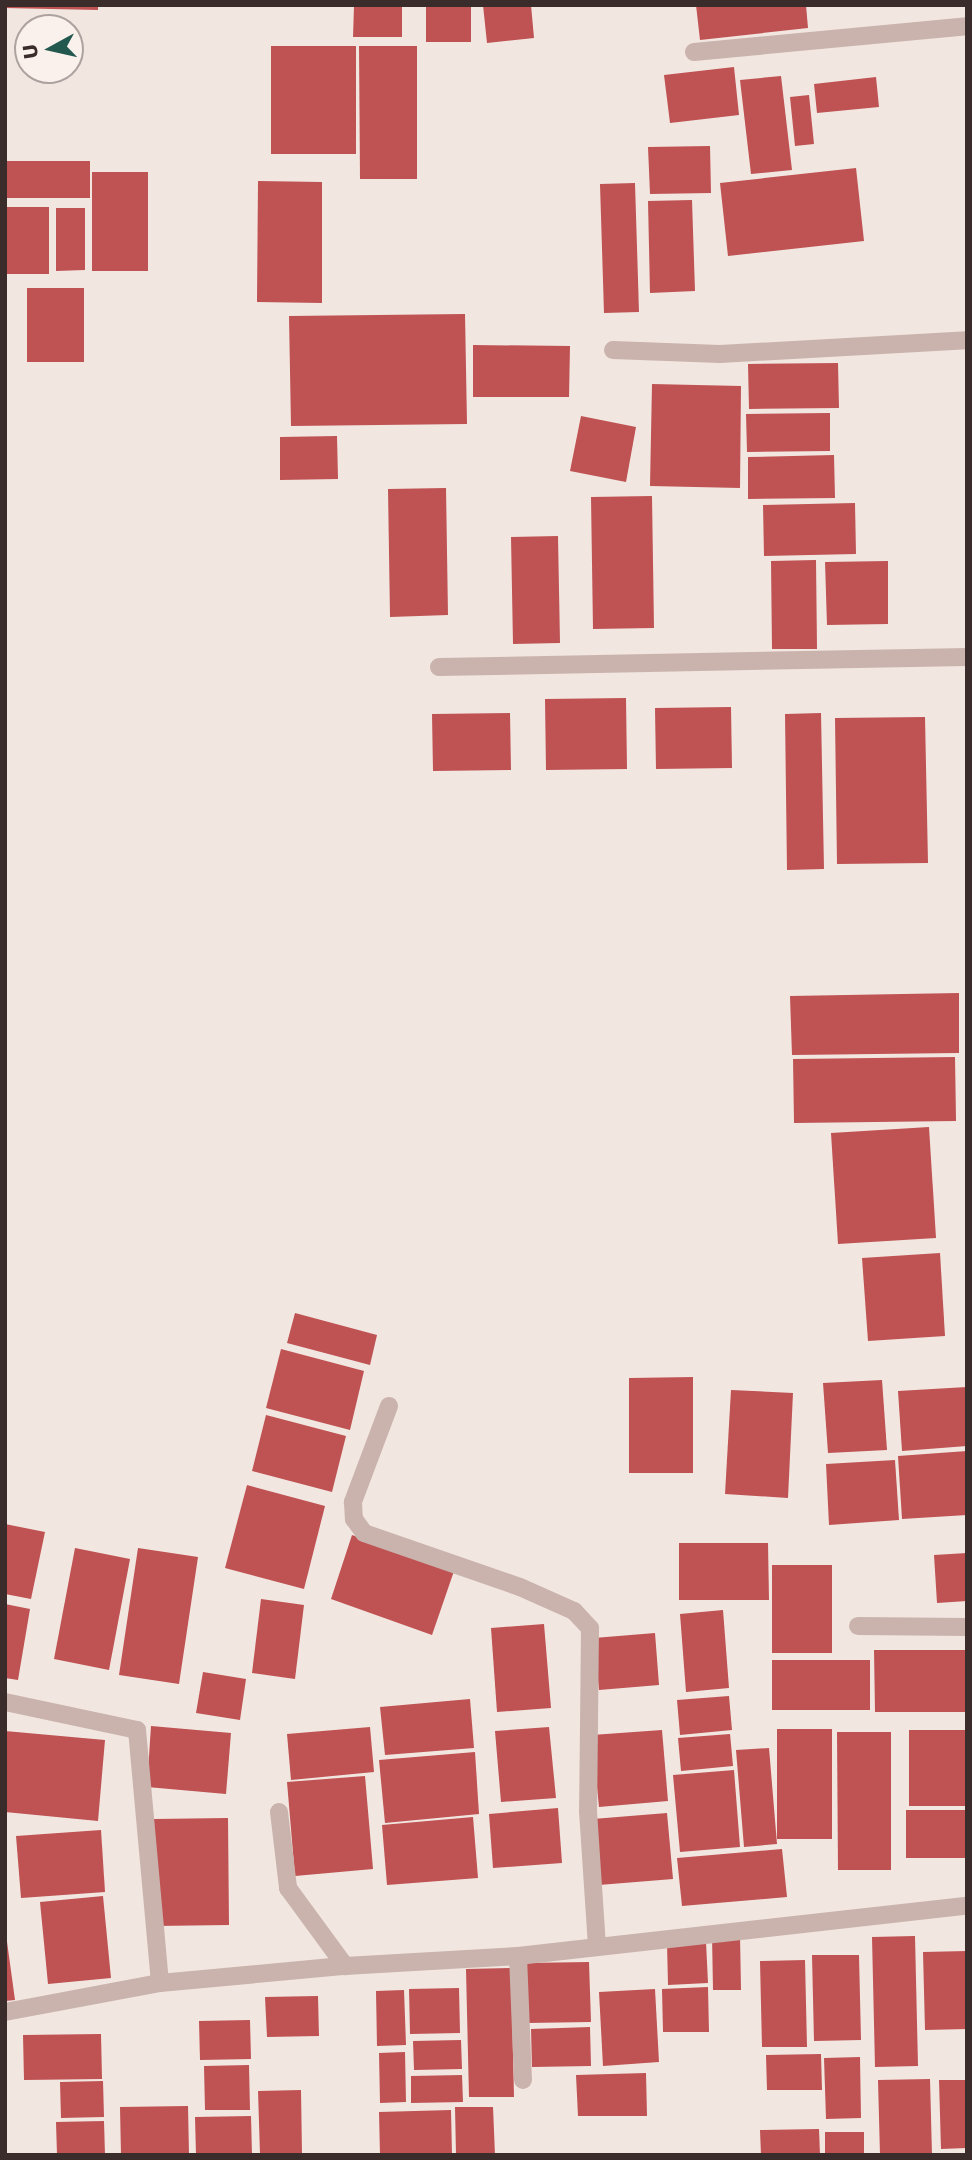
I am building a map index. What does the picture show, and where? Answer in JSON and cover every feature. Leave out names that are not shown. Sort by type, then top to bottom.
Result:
[{"type":"street","points":[[694,52],[967,26]]},
{"type":"street","points":[[613,350],[720,354],[967,340]]},
{"type":"street","points":[[439,667],[967,657]]},
{"type":"street","points":[[389,1406],[354,1502],[354,1519],[364,1533],[520,1587],[574,1611],[590,1628],[588,1811],[597,1947]]},
{"type":"street","points":[[858,1626],[967,1628]]},
{"type":"street","points":[[5,1702],[137,1730],[160,1983]]},
{"type":"street","points":[[279,1812],[288,1888],[345,1966]]},
{"type":"street","points":[[5,2012],[160,1983],[345,1966],[518,1956],[967,1906]]},
{"type":"street","points":[[518,1956],[523,2080]]},
{"type":"building","points":[[5,5],[98,5],[98,10],[5,8]]},
{"type":"building","points":[[354,5],[402,5],[402,37],[353,37]]},
{"type":"building","points":[[426,5],[471,5],[471,42],[426,42]]},
{"type":"building","points":[[483,5],[531,5],[534,38],[487,43]]},
{"type":"building","points":[[696,5],[806,5],[808,28],[700,40]]},
{"type":"building","points":[[271,46],[356,46],[356,154],[271,154]]},
{"type":"building","points":[[359,46],[417,46],[417,179],[360,179]]},
{"type":"building","points":[[734,67],[739,115],[670,123],[664,75]]},
{"type":"building","points":[[781,76],[792,170],[751,174],[740,80]]},
{"type":"building","points":[[876,77],[879,107],[817,113],[814,84]]},
{"type":"building","points":[[809,95],[814,144],[795,146],[790,97]]},
{"type":"building","points":[[710,146],[711,193],[650,194],[648,147]]},
{"type":"building","points":[[5,161],[90,161],[90,198],[5,198]]},
{"type":"building","points":[[856,168],[864,241],[728,256],[720,183]]},
{"type":"building","points":[[92,172],[148,172],[148,271],[92,271]]},
{"type":"building","points":[[258,181],[322,182],[322,303],[257,302]]},
{"type":"building","points":[[635,183],[639,312],[604,313],[600,184]]},
{"type":"building","points":[[692,200],[695,291],[650,293],[648,201]]},
{"type":"building","points":[[5,207],[49,207],[49,274],[5,274]]},
{"type":"building","points":[[56,208],[85,208],[85,270],[56,271]]},
{"type":"building","points":[[27,288],[84,288],[84,362],[27,362]]},
{"type":"building","points":[[465,314],[467,424],[291,426],[289,316]]},
{"type":"building","points":[[473,345],[570,346],[569,397],[473,397]]},
{"type":"building","points":[[838,363],[839,408],[749,409],[748,364]]},
{"type":"building","points":[[652,384],[741,386],[740,488],[650,486]]},
{"type":"building","points":[[830,413],[830,451],[747,452],[746,414]]},
{"type":"building","points":[[581,416],[636,427],[626,482],[570,471]]},
{"type":"building","points":[[337,436],[338,479],[280,480],[280,437]]},
{"type":"building","points":[[834,455],[835,498],[748,499],[748,457]]},
{"type":"building","points":[[446,488],[448,615],[390,617],[388,489]]},
{"type":"building","points":[[652,496],[654,628],[593,629],[591,497]]},
{"type":"building","points":[[855,503],[856,554],[764,556],[763,505]]},
{"type":"building","points":[[558,536],[560,643],[513,644],[511,537]]},
{"type":"building","points":[[816,560],[817,649],[772,649],[771,561]]},
{"type":"building","points":[[888,561],[888,624],[827,625],[825,562]]},
{"type":"building","points":[[626,698],[627,769],[546,770],[545,699]]},
{"type":"building","points":[[731,707],[732,768],[656,769],[655,708]]},
{"type":"building","points":[[510,713],[511,770],[433,771],[432,714]]},
{"type":"building","points":[[821,713],[824,869],[787,870],[785,714]]},
{"type":"building","points":[[925,717],[928,863],[837,864],[835,718]]},
{"type":"building","points":[[959,993],[959,1053],[792,1055],[790,996]]},
{"type":"building","points":[[955,1057],[956,1121],[794,1123],[793,1059]]},
{"type":"building","points":[[929,1127],[936,1238],[838,1244],[831,1133]]},
{"type":"building","points":[[940,1253],[945,1336],[868,1341],[862,1258]]},
{"type":"building","points":[[295,1313],[377,1335],[370,1365],[287,1343]]},
{"type":"building","points":[[281,1349],[364,1371],[350,1430],[266,1408]]},
{"type":"building","points":[[693,1377],[693,1473],[629,1473],[629,1378]]},
{"type":"building","points":[[882,1380],[887,1450],[828,1453],[823,1383]]},
{"type":"building","points":[[967,1387],[967,1446],[902,1451],[898,1391]]},
{"type":"building","points":[[731,1390],[793,1393],[788,1498],[725,1494]]},
{"type":"building","points":[[266,1415],[346,1436],[332,1492],[252,1471]]},
{"type":"building","points":[[967,1451],[967,1515],[902,1519],[898,1456]]},
{"type":"building","points":[[895,1460],[899,1520],[829,1525],[826,1464]]},
{"type":"building","points":[[247,1485],[325,1506],[304,1589],[225,1568]]},
{"type":"building","points":[[5,1524],[45,1532],[31,1599],[5,1594]]},
{"type":"building","points":[[352,1535],[454,1571],[432,1635],[331,1599]]},
{"type":"building","points":[[679,1543],[768,1543],[769,1600],[679,1600]]},
{"type":"building","points":[[75,1548],[130,1559],[109,1670],[54,1659]]},
{"type":"building","points":[[138,1548],[198,1557],[179,1684],[119,1675]]},
{"type":"building","points":[[967,1553],[967,1601],[937,1603],[934,1555]]},
{"type":"building","points":[[772,1565],[832,1565],[832,1653],[772,1653]]},
{"type":"building","points":[[261,1599],[304,1605],[295,1679],[252,1673]]},
{"type":"building","points":[[5,1604],[30,1609],[18,1680],[5,1678]]},
{"type":"building","points":[[723,1610],[729,1688],[686,1692],[680,1614]]},
{"type":"building","points":[[544,1624],[551,1708],[497,1712],[491,1628]]},
{"type":"building","points":[[655,1633],[659,1685],[599,1690],[594,1638]]},
{"type":"building","points":[[874,1650],[967,1650],[967,1712],[875,1712]]},
{"type":"building","points":[[772,1660],[870,1660],[870,1710],[772,1710]]},
{"type":"building","points":[[203,1672],[246,1679],[240,1720],[196,1713]]},
{"type":"building","points":[[729,1696],[732,1730],[680,1735],[677,1700]]},
{"type":"building","points":[[470,1699],[474,1748],[385,1755],[380,1707]]},
{"type":"building","points":[[151,1726],[231,1733],[226,1794],[147,1787]]},
{"type":"building","points":[[370,1727],[374,1772],[291,1780],[287,1734]]},
{"type":"building","points":[[549,1727],[556,1798],[501,1802],[495,1731]]},
{"type":"building","points":[[777,1729],[832,1729],[832,1839],[777,1839]]},
{"type":"building","points":[[662,1730],[668,1801],[599,1807],[592,1735]]},
{"type":"building","points":[[909,1730],[967,1730],[967,1806],[909,1806]]},
{"type":"building","points":[[5,1731],[105,1740],[98,1821],[5,1812]]},
{"type":"building","points":[[837,1732],[891,1732],[891,1870],[838,1870]]},
{"type":"building","points":[[730,1734],[733,1766],[681,1771],[678,1738]]},
{"type":"building","points":[[769,1748],[777,1844],[744,1847],[736,1750]]},
{"type":"building","points":[[475,1752],[479,1814],[385,1823],[379,1760]]},
{"type":"building","points":[[734,1770],[740,1847],[680,1852],[673,1775]]},
{"type":"building","points":[[365,1776],[373,1869],[295,1876],[287,1782]]},
{"type":"building","points":[[558,1808],[562,1863],[493,1868],[489,1814]]},
{"type":"building","points":[[906,1810],[967,1810],[967,1858],[906,1858]]},
{"type":"building","points":[[667,1813],[673,1879],[599,1885],[593,1819]]},
{"type":"building","points":[[473,1817],[478,1878],[387,1885],[382,1825]]},
{"type":"building","points":[[228,1818],[229,1925],[155,1926],[154,1819]]},
{"type":"building","points":[[101,1830],[105,1892],[21,1898],[16,1836]]},
{"type":"building","points":[[782,1849],[787,1897],[682,1906],[677,1858]]},
{"type":"building","points":[[103,1896],[111,1978],[48,1984],[40,1902]]},
{"type":"building","points":[[5,1927],[15,2000],[5,2001]]},
{"type":"building","points":[[712,1935],[740,1935],[741,1990],[713,1990]]},
{"type":"building","points":[[915,1936],[918,2066],[875,2067],[872,1937]]},
{"type":"building","points":[[706,1942],[708,1983],[668,1985],[667,1943]]},
{"type":"building","points":[[967,1951],[967,2029],[925,2030],[923,1952]]},
{"type":"building","points":[[812,1955],[859,1955],[861,2040],[814,2041]]},
{"type":"building","points":[[805,1960],[807,2047],[762,2047],[760,1961]]},
{"type":"building","points":[[589,1962],[591,2022],[526,2023],[524,1963]]},
{"type":"building","points":[[511,1968],[514,2097],[469,2097],[466,1969]]},
{"type":"building","points":[[708,1987],[709,2032],[663,2032],[662,1989]]},
{"type":"building","points":[[459,1988],[460,2033],[410,2034],[409,1989]]},
{"type":"building","points":[[655,1989],[659,2062],[603,2066],[599,1992]]},
{"type":"building","points":[[404,1990],[406,2045],[377,2046],[376,1991]]},
{"type":"building","points":[[318,1996],[319,2036],[267,2037],[265,1997]]},
{"type":"building","points":[[250,2020],[251,2059],[200,2060],[199,2021]]},
{"type":"building","points":[[590,2027],[591,2066],[532,2067],[531,2029]]},
{"type":"building","points":[[101,2034],[102,2079],[24,2080],[23,2035]]},
{"type":"building","points":[[461,2040],[462,2069],[414,2070],[413,2041]]},
{"type":"building","points":[[405,2052],[406,2102],[380,2103],[379,2053]]},
{"type":"building","points":[[821,2054],[822,2090],[767,2090],[766,2055]]},
{"type":"building","points":[[860,2057],[861,2118],[826,2119],[824,2058]]},
{"type":"building","points":[[249,2065],[250,2110],[205,2110],[204,2066]]},
{"type":"building","points":[[646,2073],[647,2116],[578,2116],[576,2075]]},
{"type":"building","points":[[462,2075],[463,2102],[411,2103],[411,2076]]},
{"type":"building","points":[[930,2079],[932,2155],[880,2155],[878,2080]]},
{"type":"building","points":[[939,2080],[967,2080],[967,2148],[941,2149]]},
{"type":"building","points":[[103,2081],[104,2117],[61,2118],[60,2082]]},
{"type":"building","points":[[301,2090],[302,2155],[260,2155],[258,2091]]},
{"type":"building","points":[[188,2106],[189,2154],[121,2155],[120,2107]]},
{"type":"building","points":[[455,2107],[493,2107],[495,2155],[456,2155]]},
{"type":"building","points":[[451,2110],[452,2155],[380,2155],[379,2112]]},
{"type":"building","points":[[251,2116],[252,2155],[196,2155],[195,2117]]},
{"type":"building","points":[[104,2121],[105,2155],[57,2155],[56,2122]]},
{"type":"building","points":[[819,2129],[820,2155],[761,2155],[760,2130]]},
{"type":"building","points":[[825,2132],[864,2132],[864,2155],[825,2155]]}]
